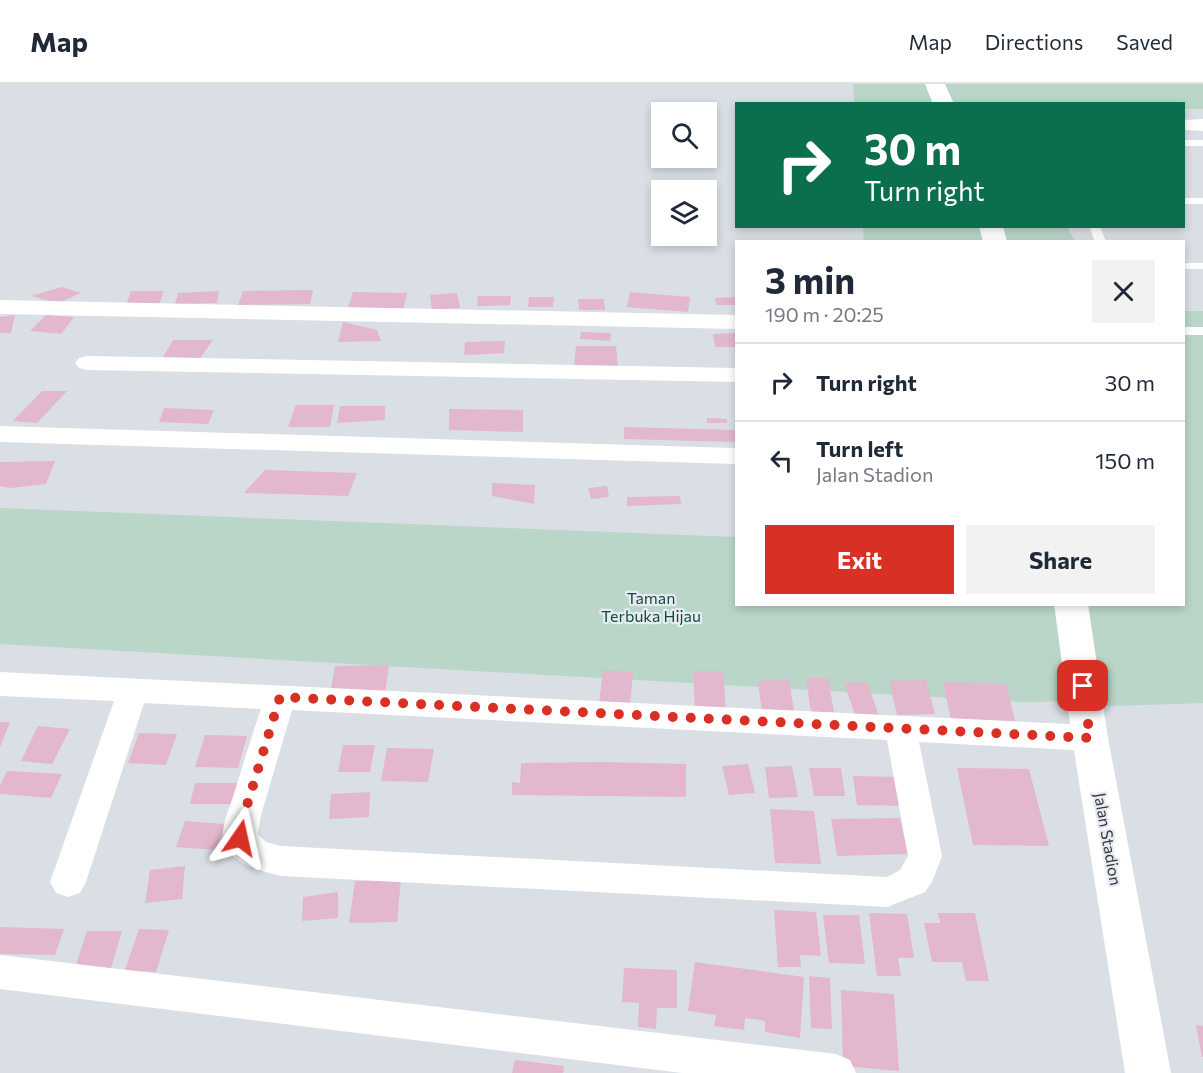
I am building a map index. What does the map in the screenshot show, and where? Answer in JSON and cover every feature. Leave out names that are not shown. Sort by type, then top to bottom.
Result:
[{"type":"street","points":[[935,84],[943,102]]},
{"type":"street","points":[[1185,125],[1203,125]]},
{"type":"street","points":[[0,307],[735,322]]},
{"type":"street","points":[[87,363],[735,375]]},
{"type":"street","points":[[0,434],[735,456]]},
{"type":"street","name":"Jalan Stadion","points":[[1071,606],[1090,738],[1148,1073]]},
{"type":"street","points":[[0,684],[1090,738]]},
{"type":"street","points":[[68,882],[133,690]]},
{"type":"street","points":[[280,697],[244,815],[240,838],[255,854],[281,861],[887,892],[907,886],[921,873],[925,856],[900,727]]},
{"type":"street","points":[[0,972],[836,1073]]},
{"type":"lane","points":[[1185,143],[1203,143]]},
{"type":"lane","points":[[1185,201],[1203,201]]},
{"type":"lane","points":[[1185,266],[1203,266]]},
{"type":"lane","points":[[1185,331],[1203,331]]},
{"type":"green space","points":[[853,84],[1203,84],[1203,109],[1185,109],[1185,102],[854,102]]},
{"type":"green space","points":[[863,228],[1068,228],[1074,240],[864,240]]},
{"type":"green space","name":"Taman Terbuka Hijau","points":[[1185,311],[1203,311],[1203,703],[1086,707],[1084,701],[1022,702],[0,644],[0,508],[735,537],[735,606],[1185,606]]},
{"type":"building","points":[[62,287],[81,293],[58,303],[31,296]]},
{"type":"building","points":[[313,290],[310,304],[238,305],[243,291]]},
{"type":"building","points":[[131,291],[164,291],[158,307],[125,308]]},
{"type":"building","points":[[219,291],[217,303],[175,304],[178,293]]},
{"type":"building","points":[[353,292],[407,293],[403,311],[347,310]]},
{"type":"building","points":[[630,292],[690,297],[688,312],[627,307]]},
{"type":"building","points":[[457,293],[460,308],[432,310],[430,295]]},
{"type":"building","points":[[478,296],[511,296],[510,305],[477,306]]},
{"type":"building","points":[[529,297],[554,297],[553,307],[528,307]]},
{"type":"building","points":[[735,297],[735,305],[716,305],[715,298]]},
{"type":"building","points":[[578,299],[604,299],[605,310],[579,310]]},
{"type":"building","points":[[15,315],[11,333],[0,333],[0,317]]},
{"type":"building","points":[[46,315],[74,317],[61,334],[30,331]]},
{"type":"building","points":[[343,322],[377,330],[381,341],[338,342]]},
{"type":"building","points":[[581,332],[611,333],[610,341],[580,339]]},
{"type":"building","points":[[735,333],[735,347],[715,347],[713,334]]},
{"type":"building","points":[[173,340],[213,340],[200,358],[163,357]]},
{"type":"building","points":[[505,341],[504,353],[464,355],[465,342]]},
{"type":"building","points":[[576,346],[616,346],[618,369],[574,367]]},
{"type":"building","points":[[42,391],[67,391],[37,423],[13,421]]},
{"type":"building","points":[[296,405],[334,405],[330,427],[288,427]]},
{"type":"building","points":[[340,406],[385,406],[385,420],[337,423]]},
{"type":"building","points":[[164,408],[214,410],[208,424],[159,422]]},
{"type":"building","points":[[449,409],[523,410],[523,432],[449,430]]},
{"type":"building","points":[[707,418],[727,419],[727,423],[707,423]]},
{"type":"building","points":[[624,427],[735,430],[735,442],[624,439]]},
{"type":"building","points":[[55,461],[46,484],[11,488],[0,486],[0,462]]},
{"type":"building","points":[[265,470],[357,473],[348,496],[244,493]]},
{"type":"building","points":[[492,483],[535,485],[534,504],[492,496]]},
{"type":"building","points":[[607,486],[609,497],[591,499],[588,488]]},
{"type":"building","points":[[680,496],[681,504],[627,506],[627,497]]},
{"type":"building","points":[[389,665],[385,694],[330,695],[335,666]]},
{"type":"building","points":[[603,670],[633,672],[630,706],[599,704]]},
{"type":"building","points":[[693,671],[723,671],[726,711],[695,710]]},
{"type":"building","points":[[806,678],[828,678],[834,712],[811,712]]},
{"type":"building","points":[[789,680],[794,711],[762,712],[758,681]]},
{"type":"building","points":[[926,680],[935,714],[897,715],[889,681]]},
{"type":"building","points":[[867,682],[879,716],[856,718],[844,683]]},
{"type":"building","points":[[943,682],[1006,684],[1015,721],[951,720]]},
{"type":"building","points":[[0,722],[10,722],[0,747]]},
{"type":"building","points":[[38,726],[70,729],[52,764],[21,761]]},
{"type":"building","points":[[139,733],[177,734],[166,765],[128,763]]},
{"type":"building","points":[[205,735],[247,736],[238,768],[195,767]]},
{"type":"building","points":[[343,745],[375,745],[370,772],[338,772]]},
{"type":"building","points":[[387,748],[434,749],[428,782],[381,781]]},
{"type":"building","points":[[521,763],[686,764],[686,797],[512,795],[512,782],[520,783]]},
{"type":"building","points":[[748,764],[755,793],[729,795],[722,766]]},
{"type":"building","points":[[792,766],[798,797],[769,798],[765,767]]},
{"type":"building","points":[[809,768],[841,768],[845,796],[814,796]]},
{"type":"building","points":[[957,768],[1029,769],[1049,846],[973,845]]},
{"type":"building","points":[[7,771],[62,774],[51,798],[0,794],[0,786]]},
{"type":"building","points":[[853,776],[902,777],[907,806],[857,805]]},
{"type":"building","points":[[195,783],[243,783],[238,804],[190,804]]},
{"type":"building","points":[[370,792],[369,817],[329,819],[331,794]]},
{"type":"building","points":[[770,809],[814,811],[821,864],[775,863]]},
{"type":"building","points":[[900,818],[908,854],[837,856],[831,819]]},
{"type":"building","points":[[185,821],[225,824],[216,850],[176,847]]},
{"type":"building","points":[[185,866],[182,899],[145,903],[150,870]]},
{"type":"building","points":[[401,880],[397,922],[349,923],[355,881]]},
{"type":"building","points":[[338,892],[338,918],[302,921],[303,897]]},
{"type":"building","points":[[774,910],[816,912],[821,956],[800,955],[801,967],[778,967]]},
{"type":"building","points":[[869,913],[907,914],[914,958],[898,958],[901,976],[877,976]]},
{"type":"building","points":[[938,913],[975,913],[989,981],[966,981],[962,962],[932,962],[924,923],[940,923]]},
{"type":"building","points":[[823,915],[859,915],[865,964],[829,963]]},
{"type":"building","points":[[0,927],[64,929],[55,955],[0,954]]},
{"type":"building","points":[[139,929],[169,930],[156,972],[125,970]]},
{"type":"building","points":[[87,931],[122,931],[111,968],[75,968]]},
{"type":"building","points":[[695,962],[804,977],[800,1038],[765,1032],[765,1021],[745,1018],[744,1030],[714,1026],[716,1015],[688,1011]]},
{"type":"building","points":[[624,968],[677,970],[677,1008],[657,1008],[656,1029],[638,1027],[639,1003],[622,1002]]},
{"type":"building","points":[[809,976],[830,978],[832,1029],[811,1028]]},
{"type":"building","points":[[841,990],[894,994],[899,1071],[843,1066]]},
{"type":"building","points":[[1196,1025],[1203,1026],[1203,1057],[1202,1057]]},
{"type":"building","points":[[515,1060],[564,1066],[563,1073],[512,1073]]},
{"type":"route","points":[[240,838],[244,815],[280,697],[1090,738],[1083,686]]}]
